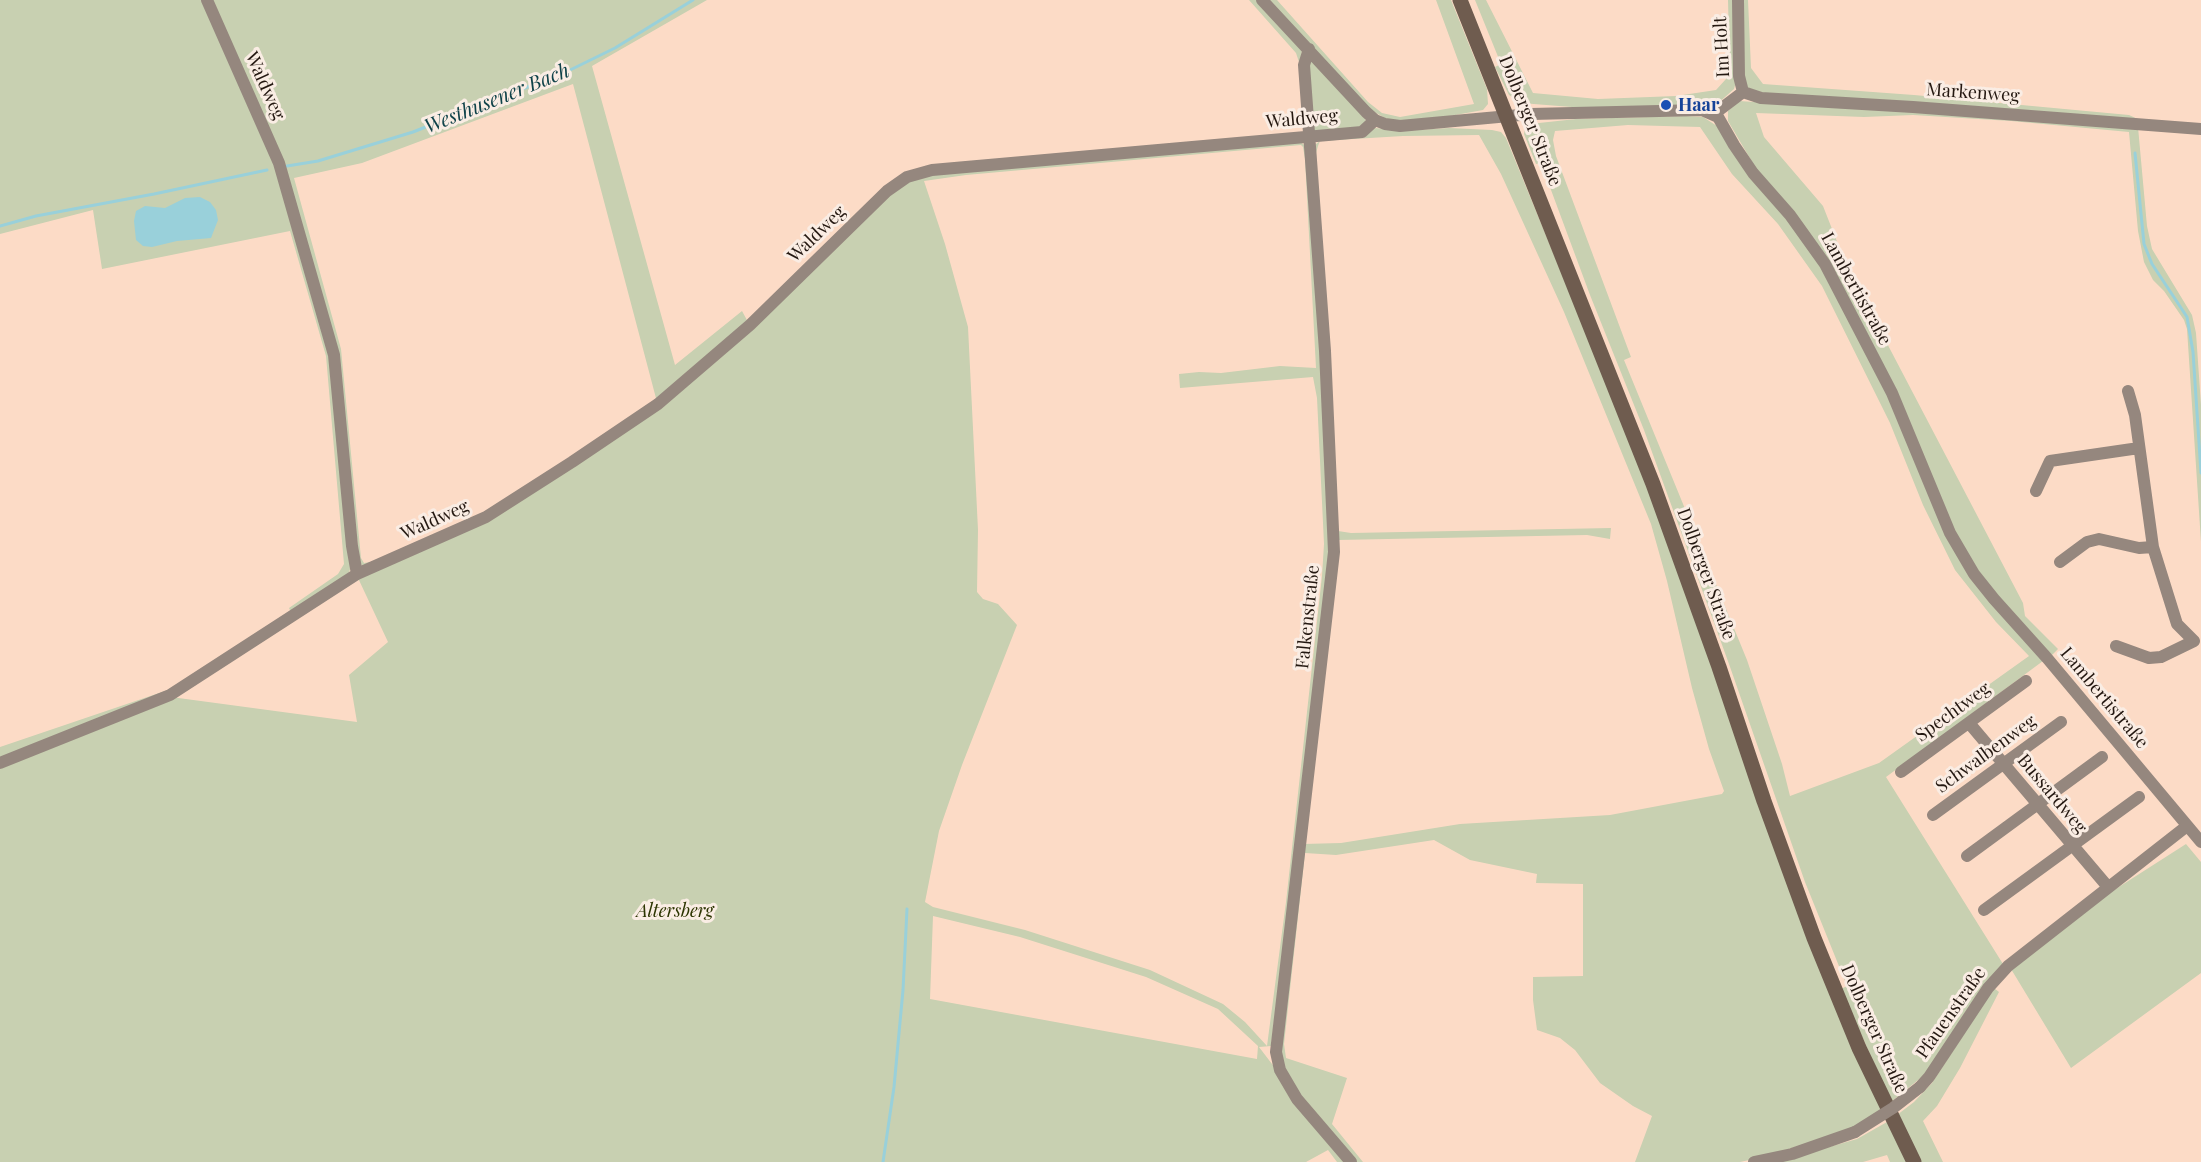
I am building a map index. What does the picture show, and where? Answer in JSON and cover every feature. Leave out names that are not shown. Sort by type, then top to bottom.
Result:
[{"type":"main road","name":"Dolberger Straße","points":[[1460,0],[1653,484],[1814,938],[1859,1048],[1914,1162]]},
{"type":"street","name":"Waldweg","points":[[207,0],[279,163],[334,355],[352,546],[357,574]]},
{"type":"street","points":[[1262,0],[1375,120],[1385,124],[1400,126],[1508,116],[1702,110],[1714,114]]},
{"type":"street","name":"Im Holt","points":[[1714,114],[1743,92],[1739,76],[1738,0]]},
{"type":"street","name":"Falkenstraße","points":[[1309,49],[1304,65],[1325,351],[1334,552],[1276,1052],[1280,1070],[1297,1099],[1351,1162]]},
{"type":"street","name":"Markenweg","points":[[1743,92],[1761,98],[2201,129]]},
{"type":"street","name":"Lambertistraße","points":[[1714,114],[1722,121],[1734,145],[1753,173],[1790,215],[1825,264],[1892,393],[1950,533],[1974,574],[2048,658],[2201,842]]},
{"type":"street","name":"Waldweg","points":[[0,763],[170,695],[357,574],[486,517],[658,404],[750,325],[887,191],[907,177],[932,170],[1362,132],[1375,120]]},
{"type":"street","points":[[2116,646],[2149,658],[2161,657],[2198,642],[2177,624],[2153,547],[2135,415],[2128,391]]},
{"type":"street","points":[[2036,491],[2050,461],[2139,448]]},
{"type":"street","points":[[2060,562],[2087,542],[2099,539],[2139,548],[2153,547]]},
{"type":"street","name":"Spechtweg","points":[[1901,772],[2026,681]]},
{"type":"street","name":"Schwalbenweg","points":[[1933,815],[2061,722]]},
{"type":"street","name":"Bussardweg","points":[[1969,723],[2108,887]]},
{"type":"street","points":[[1967,856],[2102,757]]},
{"type":"street","points":[[1984,910],[2139,797]]},
{"type":"street","name":"Pfauenstraße","points":[[1754,1162],[1792,1154],[1855,1132],[1893,1108],[1929,1077],[1988,988],[2008,966],[2187,826]]},
{"type":"green space","points":[[0,0],[205,0],[275,161],[331,354],[351,567],[347,577],[292,614],[289,608],[338,574],[344,564],[326,356],[290,231],[102,269],[93,210],[0,234]]},
{"type":"green space","name":"Altersberg","points":[[211,0],[707,0],[592,66],[675,365],[742,311],[748,322],[889,193],[907,181],[934,173],[1299,141],[1307,147],[1322,350],[1330,553],[1271,1046],[1259,1047],[1347,1162],[1337,1162],[1328,1150],[1306,1162],[0,1162],[0,747],[168,690],[171,697],[357,722],[349,675],[388,642],[358,578],[487,518],[657,402],[573,84],[362,163],[294,178],[341,349],[361,558],[364,563],[377,561],[365,567],[360,564],[336,355],[287,178]],"holes":[[[1301,145],[1305,159],[1316,368],[1280,366],[1221,373],[1179,374],[1180,388],[1313,377],[1317,398],[1324,544],[1322,576],[1286,902],[1267,1046],[1245,1022],[1223,1004],[1150,970],[1025,930],[933,907],[925,902],[939,831],[962,765],[1017,625],[998,604],[983,599],[977,592],[978,530],[968,327],[945,244],[924,181],[966,175]],[[933,916],[1020,937],[1146,977],[1218,1009],[1258,1046],[1257,1059],[930,999]]]},
{"type":"green space","points":[[1249,0],[1257,0],[1302,49],[1301,68],[1296,53]]},
{"type":"green space","points":[[1269,0],[1277,0],[1368,102],[1382,113],[1400,117],[1474,104],[1436,0],[1451,0],[1487,89],[1488,104],[1483,110],[1439,118],[1401,122],[1385,118],[1371,110]]},
{"type":"green space","points":[[1475,0],[1486,0],[1533,93],[1598,99],[1676,96],[1716,90],[1726,79],[1729,39],[1728,0],[1734,0],[1737,78],[1734,89],[1715,106],[1597,109],[1521,103],[1509,95],[1495,67],[1501,64]]},
{"type":"green space","points":[[1740,0],[1748,0],[1751,68],[1763,84],[2129,115],[2142,121],[1760,95],[1747,87],[1744,75]]},
{"type":"green space","points":[[1311,60],[1364,116],[1366,121],[1362,128],[1313,132],[1309,62]]},
{"type":"green space","points":[[1739,101],[2138,127],[2147,226],[2152,249],[2192,315],[2196,333],[2201,405],[2201,542],[2187,329],[2184,320],[2164,291],[2153,280],[2144,262],[2138,231],[2129,132],[1913,115],[1864,117],[1756,113],[1764,137],[1823,206],[1847,267],[2023,603],[2025,616],[2058,649],[2052,655],[2017,619],[1978,571],[1955,531],[1848,301],[1758,172],[1728,121],[1728,111]]},
{"type":"green space","points":[[1686,116],[1703,117],[1717,126],[1788,218],[1821,267],[1887,395],[1946,535],[2043,661],[1886,777],[2003,964],[1928,1072],[1891,1102],[1841,989],[1847,986],[1805,882],[1644,430],[1541,163],[1536,164],[1524,134],[1525,129],[1539,123],[1576,119]],"holes":[[[1628,125],[1700,127],[1732,174],[1778,224],[1822,286],[1890,423],[1923,505],[1955,570],[1996,622],[2029,656],[1879,763],[1790,796],[1782,764],[1747,660],[1624,360],[1631,357],[1556,156],[1553,140],[1555,131]]]},
{"type":"green space","points":[[1376,128],[1400,131],[1449,128],[1492,130],[1501,132],[1506,138],[1630,440],[1881,1110],[1853,1129],[1740,1162],[1635,1162],[1652,1116],[1600,1083],[1575,1050],[1560,1038],[1537,1030],[1533,977],[1583,976],[1583,884],[1536,883],[1537,874],[1470,860],[1434,840],[1336,855],[1305,853],[1284,1044],[1286,1058],[1347,1078],[1332,1124],[1363,1162],[1355,1162],[1300,1096],[1283,1067],[1280,1045],[1303,844],[1341,843],[1460,824],[1610,815],[1722,794],[1724,791],[1709,749],[1692,688],[1651,524],[1564,312],[1501,174],[1479,135],[1403,136],[1320,141]]},
{"type":"green space","points":[[1320,141],[1316,153],[1338,531],[1351,533],[1611,528],[1610,539],[1587,535],[1338,540],[1331,601],[1314,151],[1316,144]]},
{"type":"green space","points":[[2186,844],[2201,862],[2201,973],[2071,1068],[2011,969],[2111,892]]},
{"type":"green space","points":[[1994,988],[1999,992],[1960,1068],[1937,1106],[1923,1121],[1943,1162],[1920,1162],[1897,1115],[1914,1102],[1932,1083]]},
{"type":"green space","points":[[1887,1122],[1907,1162],[1890,1162],[1887,1155],[1863,1162],[1776,1162],[1857,1139]]},
{"type":"water","points":[[200,197],[210,202],[216,210],[218,220],[211,238],[177,241],[152,247],[143,246],[136,240],[134,221],[136,211],[145,206],[165,208],[185,198]]},
{"type":"waterway","name":"Westhusener Bach","points":[[287,166],[318,161],[413,132],[568,71],[615,48],[693,0]]},
{"type":"waterway","points":[[2135,153],[2144,244],[2152,264],[2187,317],[2193,352],[2201,473]]},
{"type":"waterway","name":"Westhusener Bach","points":[[0,226],[36,216],[267,170]]},
{"type":"waterway","points":[[883,1162],[894,1087],[903,990],[907,909]]},
{"type":"place","name":"Haar","points":[[1666,105]]}]
